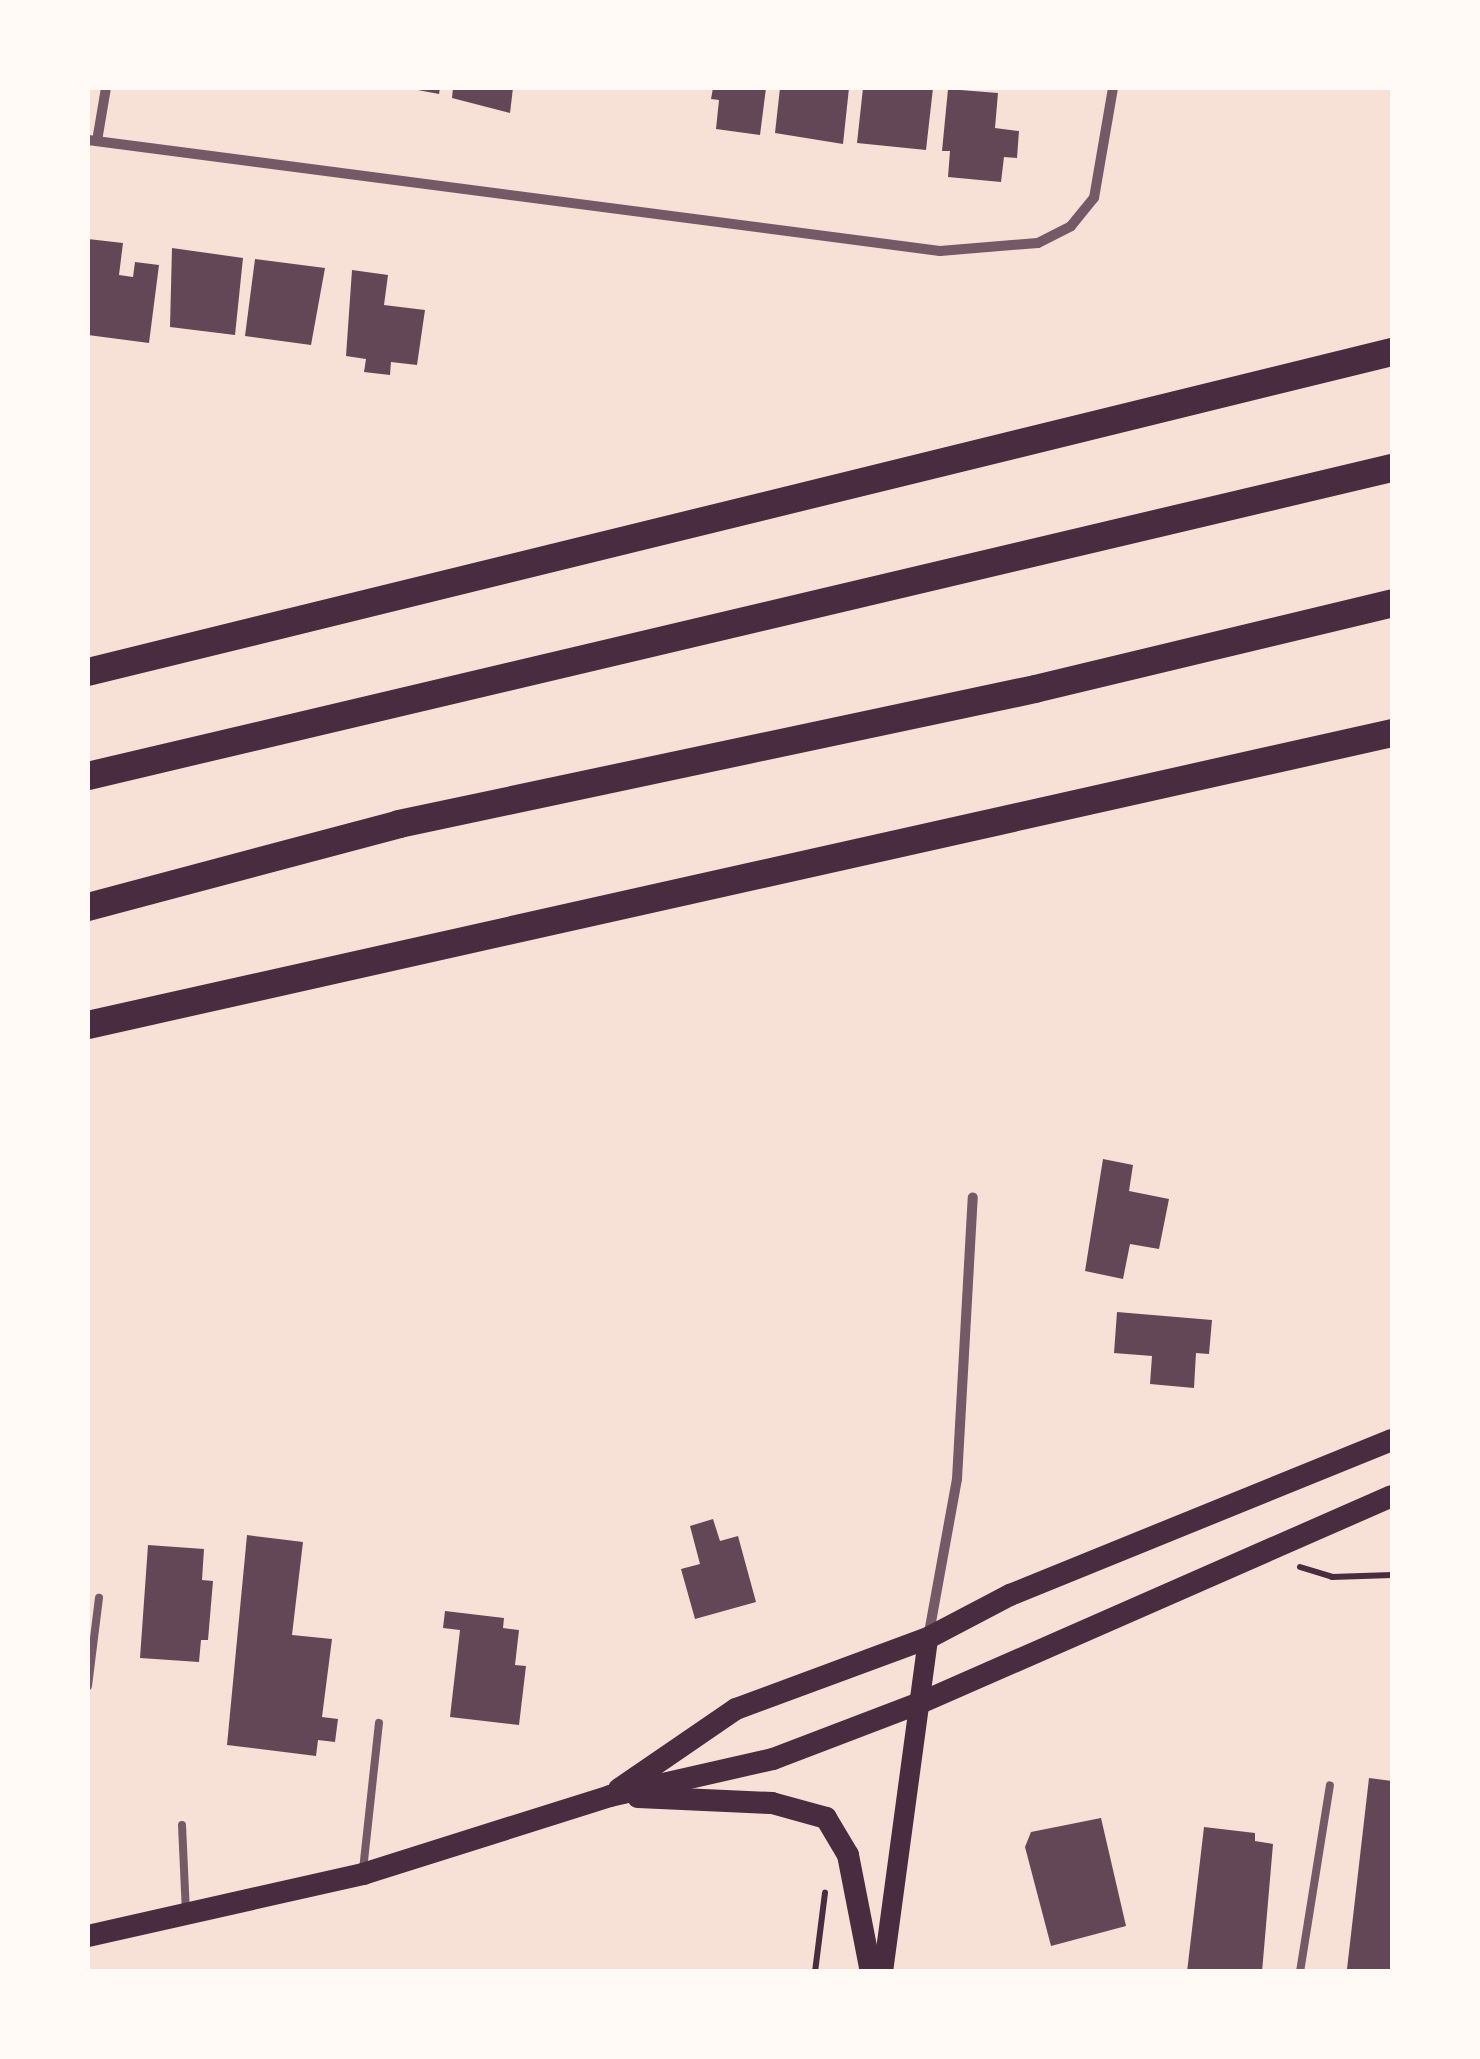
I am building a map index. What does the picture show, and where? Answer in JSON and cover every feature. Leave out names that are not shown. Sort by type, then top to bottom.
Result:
[{"type":"highway","points":[[88,672],[1392,352]]},
{"type":"highway","points":[[88,776],[1392,468]]},
{"type":"highway","points":[[88,907],[398,824],[1016,693],[1392,602]]},
{"type":"highway","points":[[88,1025],[1392,732]]},
{"type":"main road","points":[[610,1796],[736,1708],[928,1638],[1010,1595],[1392,1440]]},
{"type":"main road","points":[[88,1936],[363,1874],[610,1796],[773,1759],[920,1704],[1392,1496]]},
{"type":"main road","points":[[883,1972],[928,1638]]},
{"type":"main road","points":[[610,1796],[772,1803],[826,1818],[848,1855],[871,1972]]},
{"type":"street","points":[[106,88],[92,140],[940,251],[1038,243],[1071,226],[1094,198],[1113,88]]},
{"type":"street","points":[[928,1638],[958,1479],[972,1197]]},
{"type":"lane","points":[[88,1686],[98,1598]]},
{"type":"lane","points":[[363,1874],[379,1724]]},
{"type":"lane","points":[[1300,1972],[1330,1786]]},
{"type":"lane","points":[[182,1826],[186,1916]]},
{"type":"path","points":[[1299,1567],[1332,1576],[1392,1575]]},
{"type":"building","points":[[407,88],[440,88],[439,94]]},
{"type":"building","points":[[453,88],[513,88],[510,113],[452,98]]},
{"type":"building","points":[[713,88],[766,88],[760,135],[716,129],[719,100],[711,99]]},
{"type":"building","points":[[780,88],[849,88],[843,144],[775,133]]},
{"type":"building","points":[[863,88],[933,88],[926,150],[857,143]]},
{"type":"building","points":[[948,89],[998,93],[995,128],[1019,131],[1017,158],[1004,157],[1001,182],[948,177],[950,151],[942,151]]},
{"type":"building","points":[[88,239],[123,243],[119,275],[133,277],[135,262],[159,265],[149,343],[88,335]]},
{"type":"building","points":[[172,248],[243,258],[235,335],[170,327]]},
{"type":"building","points":[[255,259],[325,268],[311,345],[245,336]]},
{"type":"building","points":[[352,270],[388,275],[384,305],[425,310],[417,365],[391,362],[390,375],[364,372],[366,359],[346,356]]},
{"type":"building","points":[[1103,1159],[1133,1165],[1129,1191],[1169,1199],[1159,1249],[1130,1244],[1123,1279],[1085,1271]]},
{"type":"building","points":[[1117,1312],[1212,1320],[1209,1354],[1196,1353],[1194,1388],[1150,1384],[1152,1356],[1114,1353]]},
{"type":"building","points":[[713,1519],[720,1541],[738,1536],[756,1602],[695,1619],[681,1569],[700,1564],[690,1526]]},
{"type":"building","points":[[247,1535],[303,1542],[292,1635],[332,1639],[322,1717],[338,1719],[335,1742],[318,1740],[316,1756],[227,1745]]},
{"type":"building","points":[[148,1545],[204,1549],[202,1580],[213,1581],[208,1640],[201,1640],[199,1662],[140,1658]]},
{"type":"building","points":[[445,1611],[504,1618],[503,1628],[519,1630],[515,1665],[526,1666],[519,1725],[450,1717],[460,1630],[443,1628]]},
{"type":"building","points":[[1369,1778],[1392,1781],[1392,1972],[1347,1969]]},
{"type":"building","points":[[1101,1818],[1126,1926],[1051,1946],[1025,1847],[1031,1832]]},
{"type":"building","points":[[1204,1827],[1255,1833],[1255,1841],[1273,1844],[1262,1972],[1187,1972]]}]
